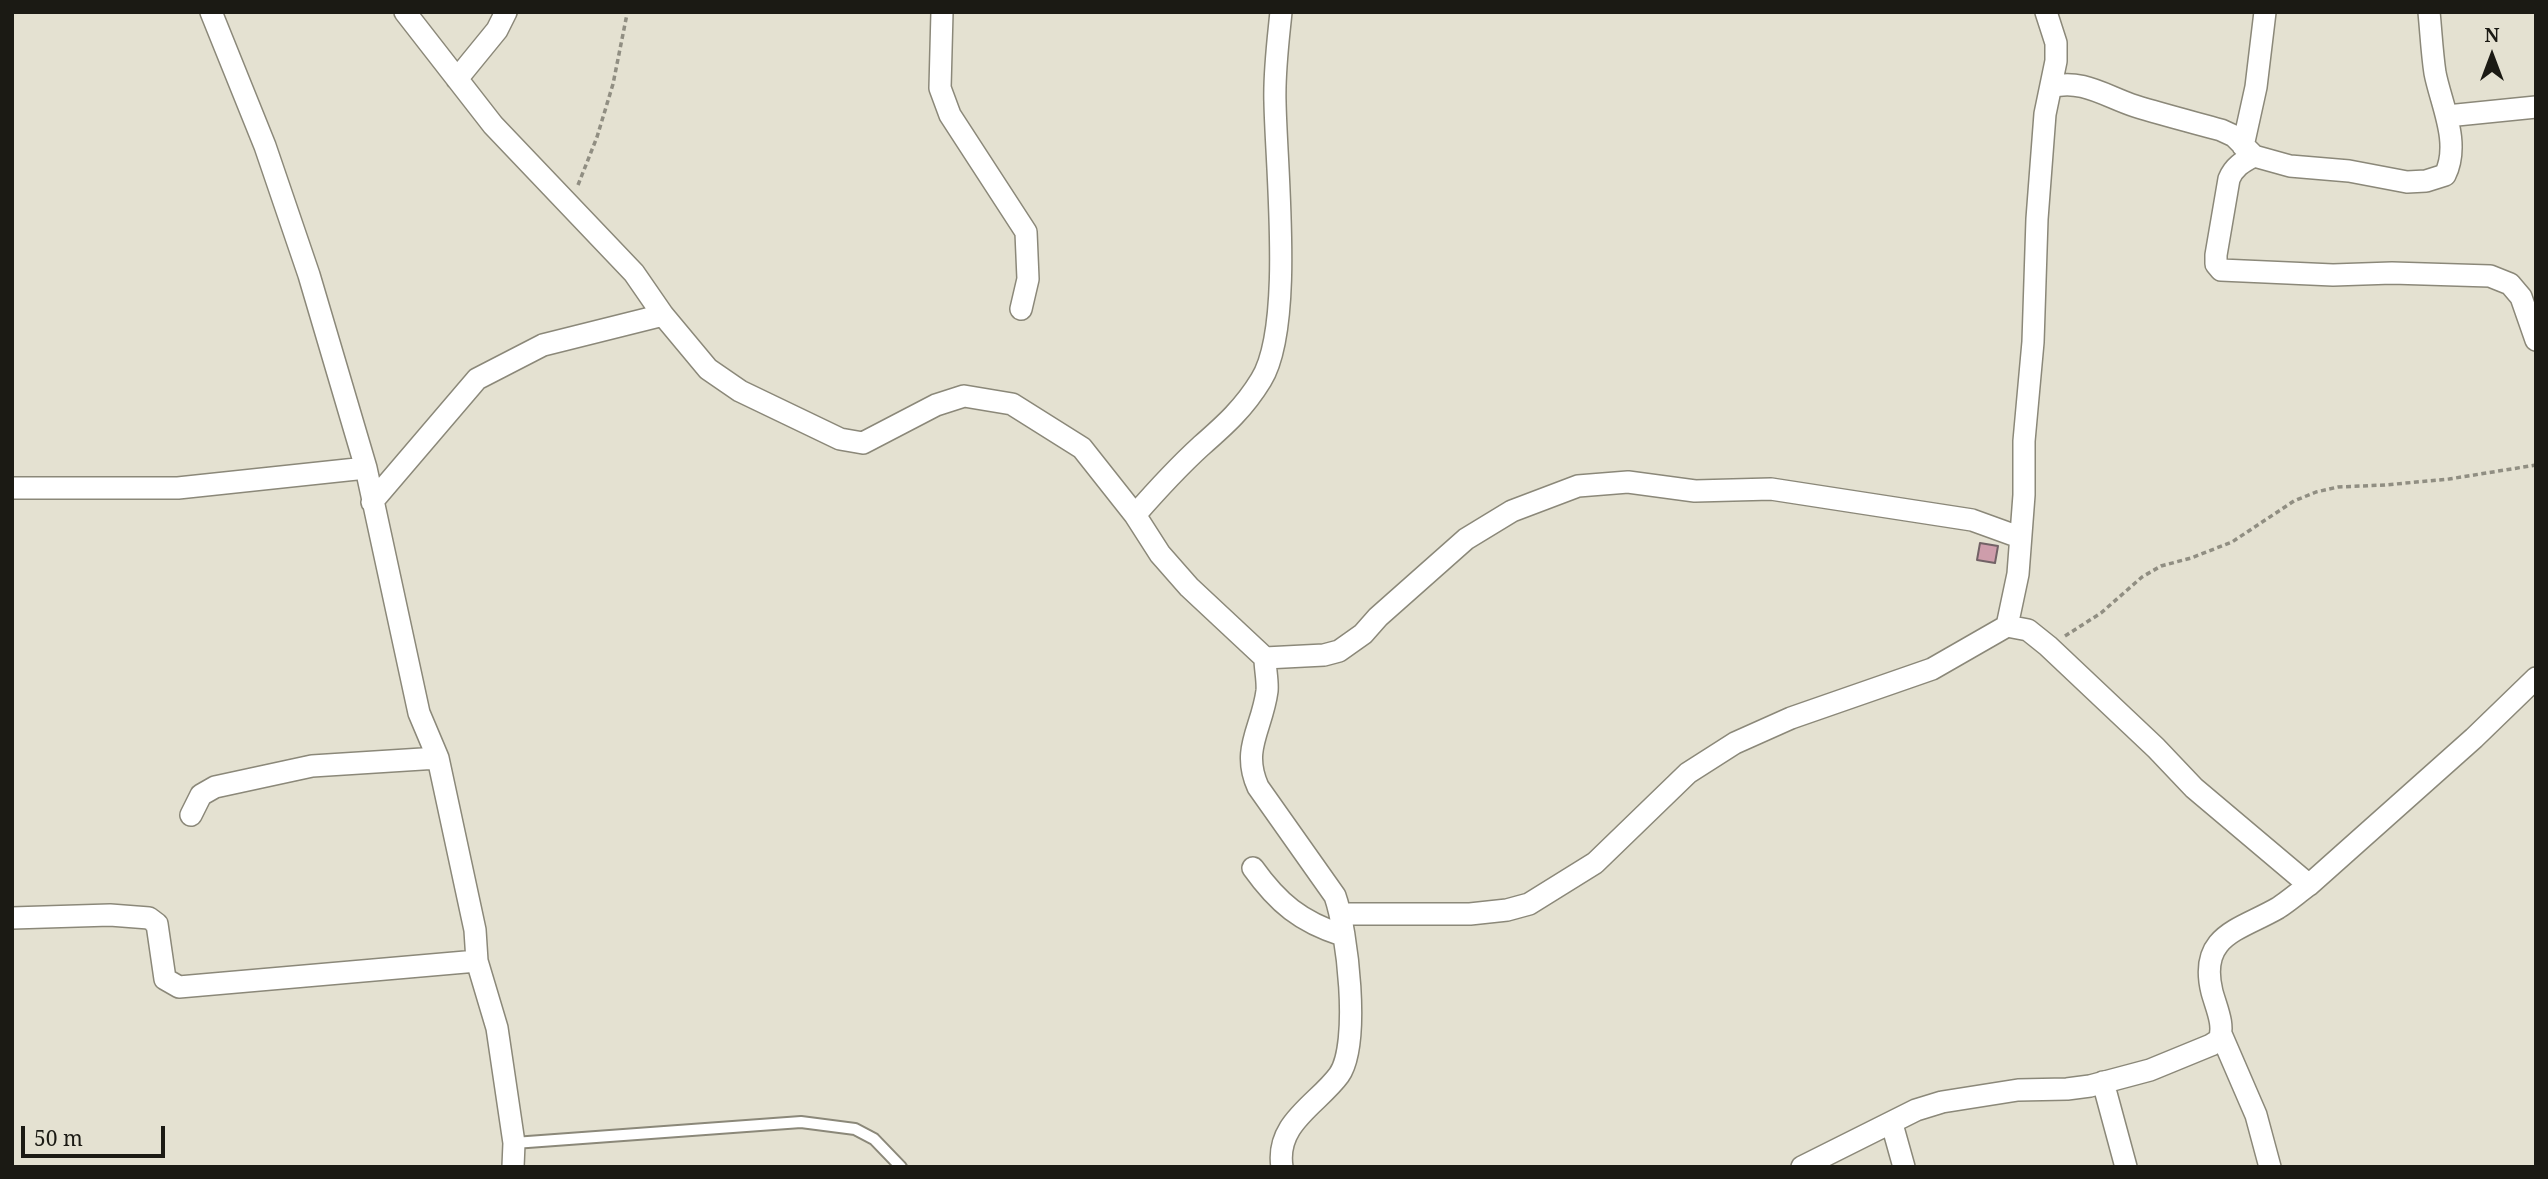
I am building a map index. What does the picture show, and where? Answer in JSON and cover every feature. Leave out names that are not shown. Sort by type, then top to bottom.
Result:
[{"type":"street","points":[[211,12],[265,146],[304,262],[366,468],[419,713],[438,758],[475,930],[477,961],[498,1028],[514,1143],[513,1167]]},
{"type":"street","points":[[405,12],[493,125],[634,273],[663,315],[708,369],[740,391],[840,439],[863,443],[936,405],[964,396],[1012,404],[1082,448],[1135,515],[1160,554],[1189,587],[1265,658],[1267,690],[1250,757],[1251,771],[1258,787],[1335,896],[1341,914],[1352,1031],[1340,1074],[1302,1110],[1286,1136],[1282,1167]]},
{"type":"street","points":[[457,79],[496,30],[506,12]]},
{"type":"street","points":[[942,12],[940,88],[950,115],[1026,232],[1028,279],[1021,309]]},
{"type":"street","points":[[1135,515],[1160,486],[1238,413],[1262,378],[1272,353],[1276,338],[1279,287],[1275,99],[1281,12]]},
{"type":"street","points":[[2007,626],[2018,574],[2024,495],[2024,441],[2033,342],[2037,219],[2045,114],[2056,61],[2056,43],[2046,12]]},
{"type":"street","points":[[2265,12],[2249,151],[2232,170],[2229,179],[2216,264],[2221,270],[2333,275],[2404,273],[2490,276],[2510,284],[2521,298],[2536,340]]},
{"type":"street","points":[[2051,87],[2063,84],[2082,86],[2134,106],[2221,130],[2234,136],[2249,151],[2290,166],[2349,171],[2407,182],[2427,181],[2445,175],[2450,154],[2447,116],[2435,72],[2429,12]]},
{"type":"street","points":[[2447,116],[2536,107]]},
{"type":"street","points":[[372,502],[477,379],[543,345],[663,315]]},
{"type":"street","points":[[12,488],[178,488],[366,468]]},
{"type":"street","points":[[1265,658],[1324,655],[1339,651],[1363,634],[1378,617],[1466,538],[1512,511],[1578,486],[1628,482],[1695,491],[1771,489],[1972,520],[2020,537]]},
{"type":"street","points":[[1341,914],[1470,914],[1507,910],[1529,904],[1595,863],[1688,773],[1735,743],[1791,718],[1932,669],[1963,654],[2007,626],[2028,630],[2048,646],[2139,731],[2194,788],[2309,885]]},
{"type":"street","points":[[2270,1167],[2256,1115],[2221,1034],[2209,971],[2212,952],[2229,932],[2280,907],[2309,885],[2465,747],[2536,678]]},
{"type":"street","points":[[191,815],[201,796],[215,787],[312,766],[438,758]]},
{"type":"street","points":[[1253,868],[1268,890],[1291,911],[1308,923],[1342,935]]},
{"type":"street","points":[[12,918],[110,915],[149,918],[157,925],[165,979],[179,988],[477,961]]},
{"type":"street","points":[[1801,1167],[1916,1110],[1941,1102],[2018,1090],[2076,1088],[2103,1082],[2150,1070],[2211,1045],[2219,1040],[2221,1034]]},
{"type":"street","points":[[2103,1082],[2126,1167]]},
{"type":"street","points":[[1892,1124],[1904,1167]]},
{"type":"lane","points":[[514,1143],[801,1122],[855,1129],[874,1139],[901,1167]]},
{"type":"path","points":[[570,207],[609,97],[627,14]]},
{"type":"path","points":[[2048,646],[2101,613],[2142,577],[2161,566],[2232,542],[2294,501],[2316,492],[2338,487],[2458,478],[2536,466]]},
{"type":"building","points":[[1980,543],[1998,546],[1995,563],[1977,560]]}]
